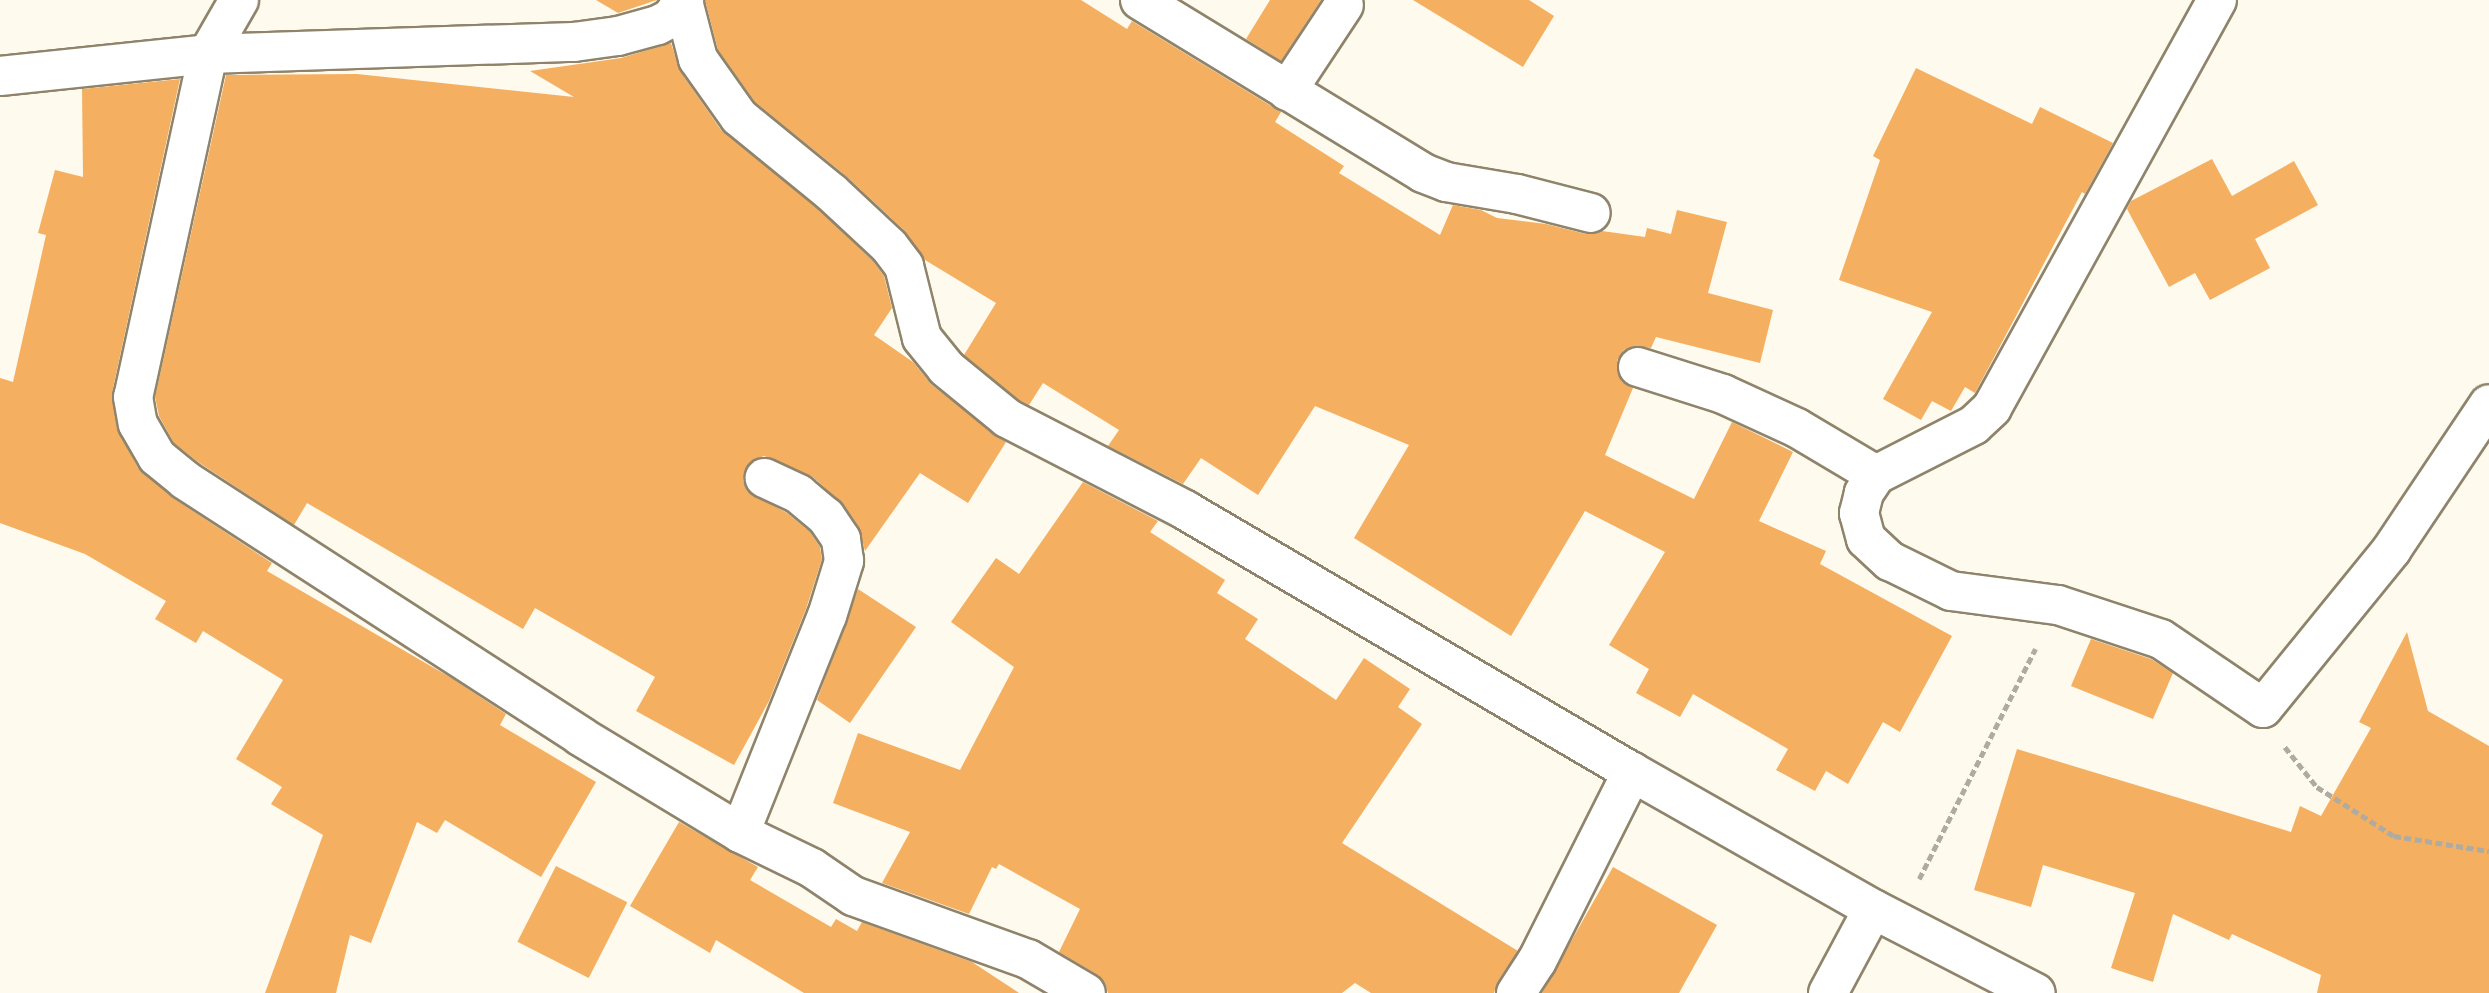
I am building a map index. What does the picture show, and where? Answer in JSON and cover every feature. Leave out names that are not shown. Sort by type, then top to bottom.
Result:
[{"type":"street","points":[[239,0],[208,54],[133,397],[138,424],[158,457],[185,480],[580,736],[740,833],[812,868],[853,896],[1028,959],[1086,993]]},
{"type":"street","points":[[1140,0],[1423,173],[1446,182],[1517,194],[1591,214]]},
{"type":"street","points":[[2217,0],[1992,408],[1974,425],[1876,475],[1864,493],[1859,513],[1866,540],[1890,561],[1951,591],[2058,605],[2161,639],[2263,708],[2392,549],[2489,404]]},
{"type":"street","points":[[0,76],[208,54],[574,41],[618,36],[658,25],[671,18],[683,1]]},
{"type":"street","points":[[683,1],[698,59],[731,107],[739,117],[831,192],[889,246],[904,266],[922,338],[946,368],[1007,418],[1185,510],[1632,772],[1886,915],[2036,993]]},
{"type":"street","points":[[1287,91],[1344,5]]},
{"type":"street","points":[[1638,367],[1736,399],[1797,428],[1876,475]]},
{"type":"street","points":[[740,833],[827,616],[844,561],[841,538],[826,517],[799,494],[765,478]]},
{"type":"street","points":[[1516,993],[1536,961],[1632,772]]},
{"type":"street","points":[[1828,993],[1886,915]]},
{"type":"path","points":[[1886,915],[2058,605]]},
{"type":"path","points":[[2263,708],[2270,729],[2317,787],[2394,836],[2489,851]]},
{"type":"building","points":[[596,0],[657,0],[618,13]]},
{"type":"building","points":[[705,0],[1081,0],[1127,29],[1132,21],[1281,112],[1275,122],[1344,166],[1339,173],[1440,235],[1453,205],[1481,210],[1497,218],[1546,224],[1586,234],[1602,231],[1645,237],[1647,228],[1671,234],[1677,210],[1727,222],[1708,293],[1773,310],[1760,363],[1656,337],[1651,348],[1634,346],[1624,350],[1617,360],[1617,372],[1622,382],[1633,388],[1605,455],[1694,499],[1732,422],[1793,452],[1759,521],[1826,551],[1820,564],[1952,636],[1900,732],[1883,722],[1848,784],[1826,771],[1815,791],[1776,770],[1788,749],[1693,694],[1680,717],[1636,693],[1649,669],[1609,645],[1665,552],[1585,511],[1511,636],[1354,538],[1409,445],[1315,406],[1258,495],[1201,458],[1183,484],[1108,446],[1119,430],[1043,383],[1029,405],[1019,400],[964,355],[996,303],[925,260],[904,230],[846,176],[755,102],[718,50]]},
{"type":"building","points":[[1270,0],[1321,0],[1281,61],[1246,39]]},
{"type":"building","points":[[1413,0],[1529,0],[1554,16],[1523,67]]},
{"type":"building","points":[[671,43],[680,71],[721,130],[817,208],[873,261],[884,276],[892,308],[874,335],[913,362],[932,385],[1006,442],[968,503],[920,473],[865,551],[859,527],[844,505],[813,477],[764,456],[753,460],[746,468],[743,480],[747,491],[787,513],[810,532],[820,547],[822,559],[806,609],[769,701],[734,765],[636,711],[655,677],[535,608],[523,629],[307,503],[294,525],[198,462],[174,443],[159,416],[155,397],[226,75],[357,74],[574,97],[530,71],[621,58]]},
{"type":"building","points":[[1916,68],[2032,124],[2040,107],[2113,143],[2085,194],[2082,192],[1975,393],[1965,387],[1951,411],[1932,401],[1921,420],[1883,399],[1932,312],[1839,280],[1880,160],[1873,156]]},
{"type":"building","points":[[180,79],[112,393],[117,428],[138,468],[173,498],[272,563],[267,571],[453,679],[506,714],[500,725],[596,782],[541,877],[445,820],[437,833],[417,822],[371,943],[350,935],[336,993],[265,993],[323,835],[271,804],[282,787],[236,759],[283,680],[203,631],[196,643],[155,619],[166,601],[85,554],[0,523],[0,378],[13,382],[46,235],[38,233],[55,170],[83,177],[82,89]]},
{"type":"building","points":[[2212,159],[2232,196],[2294,161],[2318,205],[2255,239],[2270,268],[2210,300],[2195,273],[2169,287],[2127,209],[2131,201]]},
{"type":"building","points":[[1083,482],[1158,521],[1150,532],[1225,580],[1217,593],[1258,619],[1245,639],[1336,700],[1364,658],[1410,689],[1398,707],[1422,724],[1342,843],[1518,951],[1498,981],[1494,993],[1371,993],[1355,983],[1342,993],[1108,993],[1105,983],[1098,975],[1059,952],[1080,909],[999,864],[996,869],[992,867],[969,914],[882,883],[910,832],[833,803],[858,733],[960,770],[1014,667],[951,622],[996,558],[1019,574]]},
{"type":"building","points":[[858,589],[916,627],[850,723],[817,700]]},
{"type":"building","points":[[2407,632],[2428,711],[2489,746],[2489,993],[2317,993],[2321,975],[2232,934],[2229,940],[2173,914],[2153,982],[2111,968],[2135,893],[2043,865],[2031,907],[1974,890],[2017,749],[2291,832],[2300,806],[2321,816],[2371,728],[2359,722]]},
{"type":"building","points":[[2091,639],[2151,659],[2173,673],[2153,719],[2071,686]]},
{"type":"building","points":[[679,822],[758,867],[750,880],[831,927],[836,919],[857,931],[862,922],[972,962],[1019,993],[804,993],[716,940],[710,953],[630,906]]},
{"type":"building","points":[[556,866],[627,902],[589,978],[517,942]]},
{"type":"building","points":[[1613,867],[1717,925],[1679,993],[1542,993]]}]
